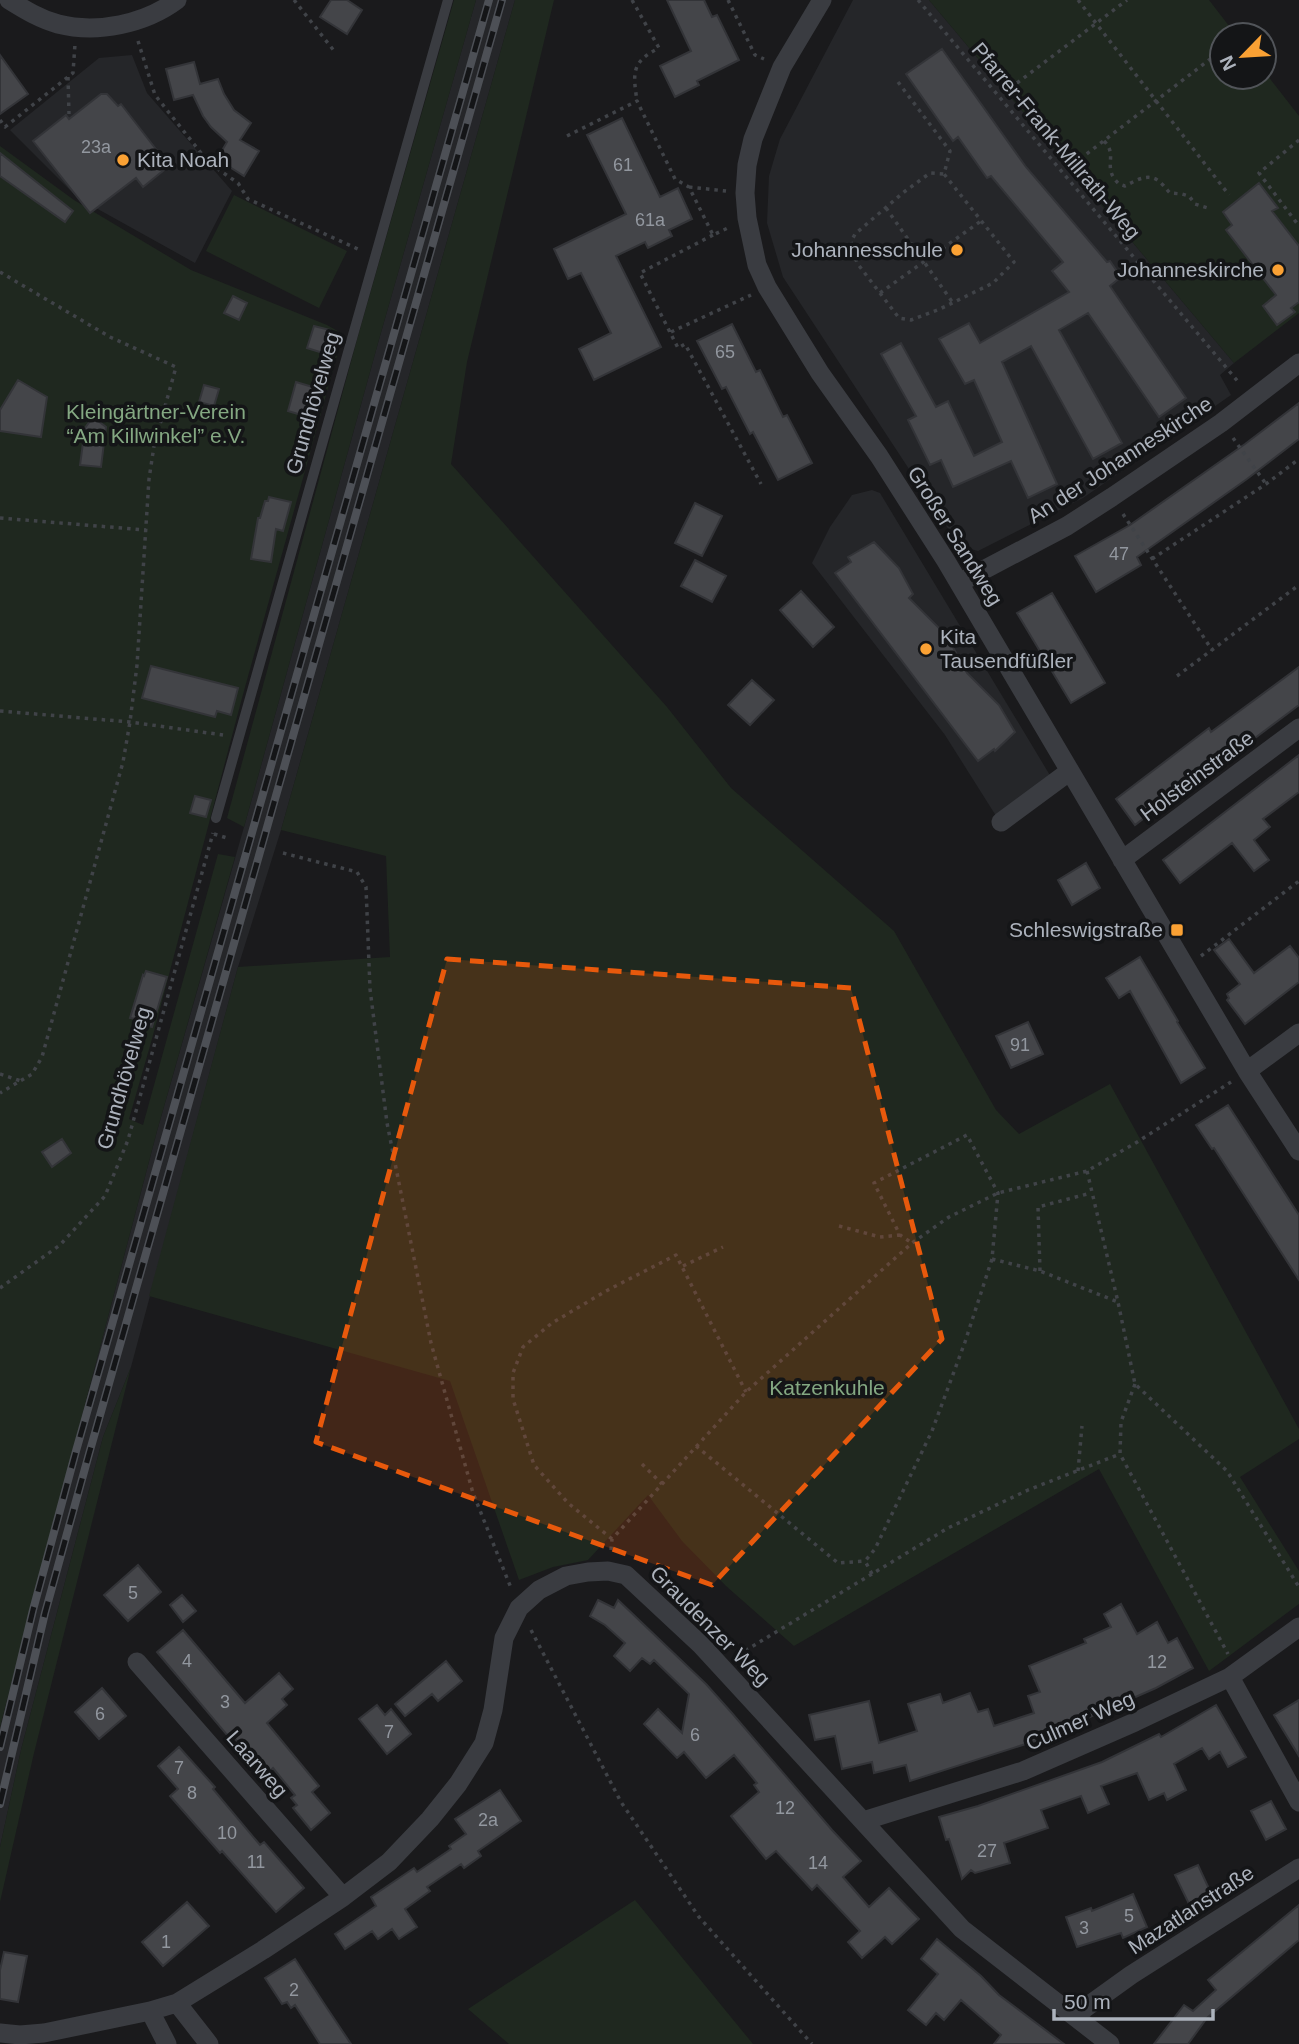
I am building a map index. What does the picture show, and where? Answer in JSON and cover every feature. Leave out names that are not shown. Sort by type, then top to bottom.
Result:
[{"type":"street","points":[[9,0],[42,18],[61,24],[106,27],[152,15],[177,0]]},
{"type":"street","name":"Großer Sandweg","points":[[822,0],[782,67],[753,139],[747,165],[745,193],[747,218],[757,265],[767,287],[820,373],[886,468],[958,583],[1185,968],[1299,1151]]},
{"type":"street","name":"An der Johanneskirche","points":[[958,583],[1067,526],[1112,497],[1221,423],[1299,363]]},
{"type":"street","name":"Holsteinstraße","points":[[1122,860],[1299,728]]},
{"type":"street","points":[[1001,822],[1070,771]]},
{"type":"street","points":[[1247,1071],[1299,1032]]},
{"type":"street","points":[[0,2033],[44,2034],[177,2003],[343,1897],[389,1862],[430,1819],[458,1784],[484,1743],[493,1710],[504,1638],[519,1608],[539,1590],[566,1576],[608,1571]]},
{"type":"street","name":"Graudenzer Weg","points":[[608,1571],[626,1575],[722,1666],[962,1929],[1110,2044]]},
{"type":"street","name":"Culmer Weg","points":[[863,1821],[1023,1771],[1135,1722],[1234,1674],[1299,1627]]},
{"type":"street","name":"Laarweg","points":[[136,1662],[343,1897]]},
{"type":"street","points":[[1234,1674],[1299,1802]]},
{"type":"street","name":"Mazatlanstraße","points":[[1074,2016],[1131,1975],[1299,1868]]},
{"type":"street","points":[[177,2003],[209,2044]]},
{"type":"street","points":[[150,2011],[167,2044]]},
{"type":"lane","name":"Grundhövelweg","points":[[216,818],[448,0]]},
{"type":"path","points":[[294,0],[335,52]]},
{"type":"path","points":[[632,0],[659,48],[640,61],[633,76],[637,101],[675,179],[689,187],[745,193]]},
{"type":"path","points":[[728,0],[755,55],[782,67]]},
{"type":"path","name":"Pfarrer-Frank-Millrath-Weg","points":[[918,0],[1252,399]]},
{"type":"path","points":[[1078,0],[1228,195]]},
{"type":"path","points":[[1017,83],[1127,0]]},
{"type":"path","points":[[133,22],[155,95],[209,163],[238,183],[248,199],[375,257]]},
{"type":"path","points":[[0,120],[5,127],[74,73],[76,26]]},
{"type":"path","points":[[1080,159],[1208,61]]},
{"type":"path","points":[[68,77],[69,114]]},
{"type":"path","points":[[898,82],[950,151],[944,174]]},
{"type":"path","points":[[567,136],[637,101]]},
{"type":"path","points":[[1299,140],[1259,173],[1299,226]]},
{"type":"path","points":[[1104,141],[1111,151],[1110,173],[1119,184],[1125,186],[1141,177],[1152,178],[1162,183],[1170,193],[1182,194],[1195,204],[1211,209]]},
{"type":"path","points":[[930,173],[944,174],[1014,262],[993,283],[953,303],[911,320],[899,318],[857,263],[851,243],[855,234],[886,208],[930,173]]},
{"type":"path","points":[[689,187],[713,235]]},
{"type":"path","points":[[886,208],[953,303]]},
{"type":"path","points":[[747,218],[640,273],[678,348],[685,344],[761,484]]},
{"type":"path","points":[[880,293],[981,220]]},
{"type":"path","points":[[0,272],[110,337],[176,367],[154,446],[149,479],[136,665],[130,722],[122,762],[42,1057],[32,1074],[0,1093]]},
{"type":"path","points":[[670,332],[767,287]]},
{"type":"path","points":[[1221,423],[1266,484]]},
{"type":"path","points":[[1152,559],[1266,484],[1299,459]]},
{"type":"path","points":[[1112,497],[1212,650]]},
{"type":"path","points":[[0,518],[146,530]]},
{"type":"path","points":[[1177,676],[1299,585]]},
{"type":"path","points":[[0,711],[130,722],[239,737]]},
{"type":"path","name":"Grundhövelweg","points":[[0,1288],[60,1245],[105,1196],[128,1140],[212,833],[227,838]]},
{"type":"path","points":[[284,853],[357,872],[366,887],[370,989],[387,1123],[431,1343],[473,1493],[519,1608],[621,1802],[699,1917],[812,2044]]},
{"type":"path","points":[[1185,968],[1299,881]]},
{"type":"path","points":[[608,1571],[612,1539],[746,1392],[912,1243],[949,1217],[998,1193],[1087,1171],[1247,1071]]},
{"type":"path","points":[[0,1074],[21,1081]]},
{"type":"path","points":[[696,1446],[838,1563],[865,1561],[875,1549],[932,1431],[992,1259],[998,1193],[968,1135],[874,1183],[900,1235],[912,1243]]},
{"type":"path","points":[[1087,1171],[1135,1384],[1121,1422],[1119,1454],[1234,1674]]},
{"type":"path","points":[[1040,1271],[1038,1207],[1091,1193]]},
{"type":"path","points":[[839,1226],[880,1237],[900,1235]]},
{"type":"path","points":[[683,1266],[723,1248]]},
{"type":"path","points":[[612,1539],[568,1503],[534,1465],[513,1399],[513,1373],[523,1348],[552,1323],[676,1255],[746,1392]]},
{"type":"path","points":[[992,1259],[1040,1271],[1118,1302]]},
{"type":"path","points":[[1135,1384],[1227,1471],[1299,1587]]},
{"type":"path","points":[[1078,1471],[1082,1426]]},
{"type":"path","points":[[722,1666],[948,1528],[1028,1490],[1119,1454]]},
{"type":"path","points":[[642,1464],[662,1483]]},
{"type":"path","points":[[865,1561],[872,1574]]},
{"type":"highlighted area","points":[[447,959],[851,988],[942,1339],[712,1585],[316,1442]]},
{"type":"shaded area","points":[[476,0],[515,0],[281,830],[238,967],[131,1367],[103,1437],[21,1750],[0,1847],[0,1727],[157,1131]]},
{"type":"shaded area","name":"Johannesschule","points":[[853,0],[929,0],[1234,363],[1220,375],[1231,395],[1083,498],[978,551],[960,546],[783,277],[767,223],[769,176],[780,139]]},
{"type":"shaded area","name":"Kita Noah","points":[[132,55],[147,93],[232,191],[195,263],[78,198],[10,130],[99,58]]},
{"type":"shaded area","name":"Kita Tausendfüßler","points":[[872,490],[880,493],[1051,777],[998,819],[945,735],[812,563],[830,527],[852,495]]},
{"type":"green space","points":[[454,0],[476,0],[244,827],[227,818],[358,336]]},
{"type":"green space","name":"Katzenkuhle","points":[[515,0],[554,0],[467,362],[451,464],[667,707],[731,788],[894,931],[996,1110],[1019,1134],[1110,1084],[1299,1429],[1299,1439],[1240,1477],[1299,1571],[1299,1604],[1209,1671],[1099,1469],[794,1646],[726,1586],[682,1541],[648,1495],[588,1560],[553,1567],[519,1580],[450,1381],[149,1296],[238,967],[390,957],[386,856],[281,830]]},
{"type":"green space","points":[[929,0],[1209,0],[1225,21],[1208,21],[1208,91],[1278,89],[1299,116],[1299,313],[1234,363]]},
{"type":"green space","name":"Kleingärtner-Verein “Am Killwinkel” e.V.","points":[[0,146],[74,200],[191,270],[343,334],[129,1119],[143,1125],[218,854],[235,857],[157,1131],[0,1727]]},
{"type":"green space","points":[[234,195],[347,251],[319,308],[206,251]]},
{"type":"green space","points":[[131,1367],[34,1753],[0,1902],[0,1847],[21,1750],[103,1437]]},
{"type":"green space","points":[[635,1900],[753,2044],[509,2044],[468,2009]]},
{"type":"building","points":[[331,0],[347,0],[362,10],[347,34],[320,17]]},
{"type":"building","points":[[667,0],[704,0],[712,17],[717,15],[739,60],[697,81],[699,85],[675,97],[660,66],[691,51]]},
{"type":"building","points":[[942,49],[1026,167],[1107,262],[1110,261],[1121,277],[1110,286],[1186,398],[1159,417],[1088,313],[1059,330],[1122,443],[1093,459],[1031,346],[1002,362],[1057,484],[1028,498],[1011,461],[953,487],[941,460],[930,465],[908,420],[916,416],[881,354],[901,343],[936,407],[948,401],[974,456],[1002,442],[974,380],[965,384],[939,339],[969,323],[980,343],[1069,292],[1052,271],[1063,262],[991,176],[987,178],[958,137],[953,141],[906,74]]},
{"type":"building","points":[[0,55],[28,94],[0,114]]},
{"type":"building","points":[[194,62],[200,84],[218,79],[234,110],[251,123],[240,140],[259,151],[244,176],[217,159],[227,142],[203,116],[193,95],[174,100],[166,69]]},
{"type":"building","points":[[101,94],[107,94],[118,106],[121,104],[169,166],[143,187],[136,178],[90,213],[33,141],[66,115],[69,119]]},
{"type":"building","points":[[622,118],[660,197],[678,188],[692,219],[669,230],[672,236],[648,248],[645,242],[616,256],[661,347],[594,380],[579,349],[611,333],[581,273],[568,279],[554,249],[626,214],[587,135]]},
{"type":"building","points":[[0,153],[73,211],[65,222],[0,176]]},
{"type":"building","name":"Johanneskirche","points":[[1259,183],[1278,208],[1272,211],[1299,246],[1299,302],[1291,308],[1295,312],[1277,325],[1263,306],[1276,295],[1226,230],[1232,225],[1223,212]]},
{"type":"building","points":[[233,296],[247,303],[239,320],[224,313]]},
{"type":"building","points":[[732,324],[756,372],[760,370],[783,417],[787,415],[812,463],[778,480],[726,387],[722,389],[697,341]]},
{"type":"building","points":[[314,326],[330,330],[323,353],[307,348]]},
{"type":"building","points":[[18,380],[47,397],[41,437],[0,431],[0,410]]},
{"type":"building","points":[[296,382],[316,388],[308,417],[288,411]]},
{"type":"building","points":[[204,385],[219,389],[214,406],[199,402]]},
{"type":"building","points":[[1299,403],[1299,439],[1137,557],[1141,565],[1096,592],[1075,556],[1130,525]]},
{"type":"building","points":[[93,417],[106,427],[101,467],[80,465],[85,428]]},
{"type":"building","points":[[269,497],[291,502],[283,531],[276,529],[271,562],[251,559],[258,518]]},
{"type":"building","points":[[695,503],[722,516],[702,556],[675,543]]},
{"type":"building","points":[[874,542],[899,568],[913,594],[909,598],[947,636],[967,673],[999,705],[1015,732],[995,751],[994,749],[978,761],[835,573],[851,562],[848,557]]},
{"type":"building","points":[[695,560],[726,576],[712,602],[681,586]]},
{"type":"building","points":[[801,591],[834,627],[813,647],[780,610]]},
{"type":"building","points":[[1052,593],[1105,683],[1071,703],[1017,613]]},
{"type":"building","points":[[151,666],[238,688],[231,715],[217,711],[215,717],[142,698]]},
{"type":"building","points":[[1299,667],[1299,705],[1247,744],[1245,741],[1135,825],[1116,799],[1209,728],[1211,732]]},
{"type":"building","points":[[752,680],[774,700],[750,725],[728,705]]},
{"type":"building","points":[[1299,755],[1299,792],[1263,819],[1270,827],[1254,840],[1269,860],[1254,871],[1232,843],[1180,883],[1163,860]]},
{"type":"building","points":[[195,796],[211,800],[206,817],[190,813]]},
{"type":"building","points":[[1086,863],[1100,888],[1072,905],[1058,880]]},
{"type":"building","points":[[1229,939],[1254,973],[1290,946],[1299,958],[1299,982],[1245,1024],[1227,1000],[1227,994],[1240,984],[1214,950]]},
{"type":"building","points":[[1140,957],[1205,1068],[1181,1083],[1130,991],[1119,998],[1106,978]]},
{"type":"building","points":[[146,971],[167,977],[152,1027],[130,1018]]},
{"type":"building","points":[[1028,1022],[1043,1054],[1011,1068],[996,1036]]},
{"type":"building","points":[[1228,1105],[1299,1215],[1299,1280],[1214,1148],[1212,1149],[1196,1125]]},
{"type":"building","points":[[62,1139],[71,1153],[52,1167],[42,1152]]},
{"type":"building","points":[[138,1565],[161,1592],[128,1621],[104,1595]]},
{"type":"building","points":[[182,1595],[196,1611],[183,1622],[170,1605]]},
{"type":"building","points":[[598,1600],[614,1608],[618,1600],[706,1684],[731,1712],[861,1861],[843,1877],[869,1907],[889,1888],[919,1919],[892,1944],[885,1937],[862,1958],[848,1942],[860,1931],[817,1885],[812,1890],[776,1851],[766,1859],[731,1816],[759,1792],[754,1785],[757,1783],[734,1755],[706,1778],[684,1752],[677,1758],[644,1724],[658,1709],[682,1733],[689,1694],[654,1660],[650,1664],[642,1658],[630,1671],[614,1656],[625,1643],[590,1616]]},
{"type":"building","points":[[1121,1604],[1137,1634],[1157,1622],[1168,1643],[1177,1638],[1193,1668],[1156,1688],[1035,1741],[910,1781],[906,1765],[874,1773],[872,1762],[842,1769],[835,1736],[815,1740],[809,1715],[869,1701],[879,1743],[917,1731],[908,1704],[940,1694],[943,1703],[970,1693],[978,1712],[988,1709],[994,1726],[1034,1713],[1028,1696],[1040,1692],[1029,1666],[1086,1643],[1084,1639],[1111,1627],[1104,1614]]},
{"type":"building","points":[[183,1630],[245,1703],[279,1673],[293,1689],[282,1699],[287,1705],[267,1723],[319,1786],[312,1792],[330,1813],[311,1830],[293,1808],[297,1805],[291,1798],[295,1795],[273,1768],[269,1772],[264,1767],[261,1769],[230,1733],[227,1735],[157,1652]]},
{"type":"building","points":[[446,1661],[462,1681],[438,1701],[432,1694],[405,1716],[395,1704]]},
{"type":"building","points":[[102,1688],[126,1716],[99,1739],[75,1712]]},
{"type":"building","points":[[1299,1700],[1299,1756],[1274,1715]]},
{"type":"building","points":[[377,1705],[385,1715],[391,1709],[411,1734],[387,1754],[359,1719]]},
{"type":"building","points":[[1216,1705],[1246,1757],[1228,1767],[1220,1752],[1209,1759],[1202,1748],[1174,1764],[1186,1790],[1167,1800],[1164,1793],[1149,1800],[1137,1773],[1101,1786],[1109,1804],[1088,1813],[1081,1796],[1041,1810],[1048,1828],[1004,1843],[1010,1863],[975,1873],[971,1870],[962,1879],[939,1817],[1102,1762],[1159,1734],[1161,1737]]},
{"type":"building","points":[[179,1747],[215,1787],[213,1789],[260,1845],[264,1842],[304,1888],[276,1912],[170,1796],[178,1789],[158,1766]]},
{"type":"building","points":[[500,1790],[521,1821],[478,1851],[481,1856],[464,1868],[461,1864],[427,1887],[430,1891],[405,1909],[417,1927],[399,1939],[392,1929],[378,1939],[372,1931],[345,1949],[335,1934],[376,1906],[371,1897],[414,1868],[417,1872],[451,1849],[449,1846],[466,1834],[455,1819]]},
{"type":"building","points":[[1271,1801],[1286,1829],[1266,1840],[1251,1811]]},
{"type":"building","points":[[1198,1865],[1211,1893],[1189,1904],[1175,1875]]},
{"type":"building","points":[[1133,1894],[1147,1927],[1123,1938],[1121,1933],[1077,1947],[1066,1917],[1091,1908],[1092,1911]]},
{"type":"building","points":[[187,1902],[209,1926],[163,1966],[142,1942]]},
{"type":"building","points":[[1299,1905],[1299,1940],[1207,2018],[1188,2044],[1154,2044],[1184,2005],[1193,2011],[1216,1990],[1208,1980]]},
{"type":"building","points":[[937,1939],[999,1995],[1064,2044],[994,2044],[1001,2035],[961,2000],[944,2020],[936,2013],[926,2025],[908,2010],[938,1974],[921,1959]]},
{"type":"building","points":[[4,1952],[27,1956],[18,2002],[0,1999],[0,1970]]},
{"type":"building","points":[[295,1959],[351,2044],[320,2044],[295,2005],[291,2008],[287,2002],[282,2004],[265,1978]]},
{"type":"railway","points":[[0,1747],[33,1610],[76,1451],[489,0]]},
{"type":"railway","points":[[0,1804],[45,1613],[89,1454],[502,0]]},
{"type":"place","name":"Kita Noah","points":[[123,160]]},
{"type":"place","name":"Johannesschule","points":[[957,250]]},
{"type":"place","name":"Johanneskirche","points":[[1278,270]]},
{"type":"place","name":"Kita Tausendfüßler","points":[[926,649]]},
{"type":"place","name":"Schleswigstraße","points":[[1177,930]]}]
